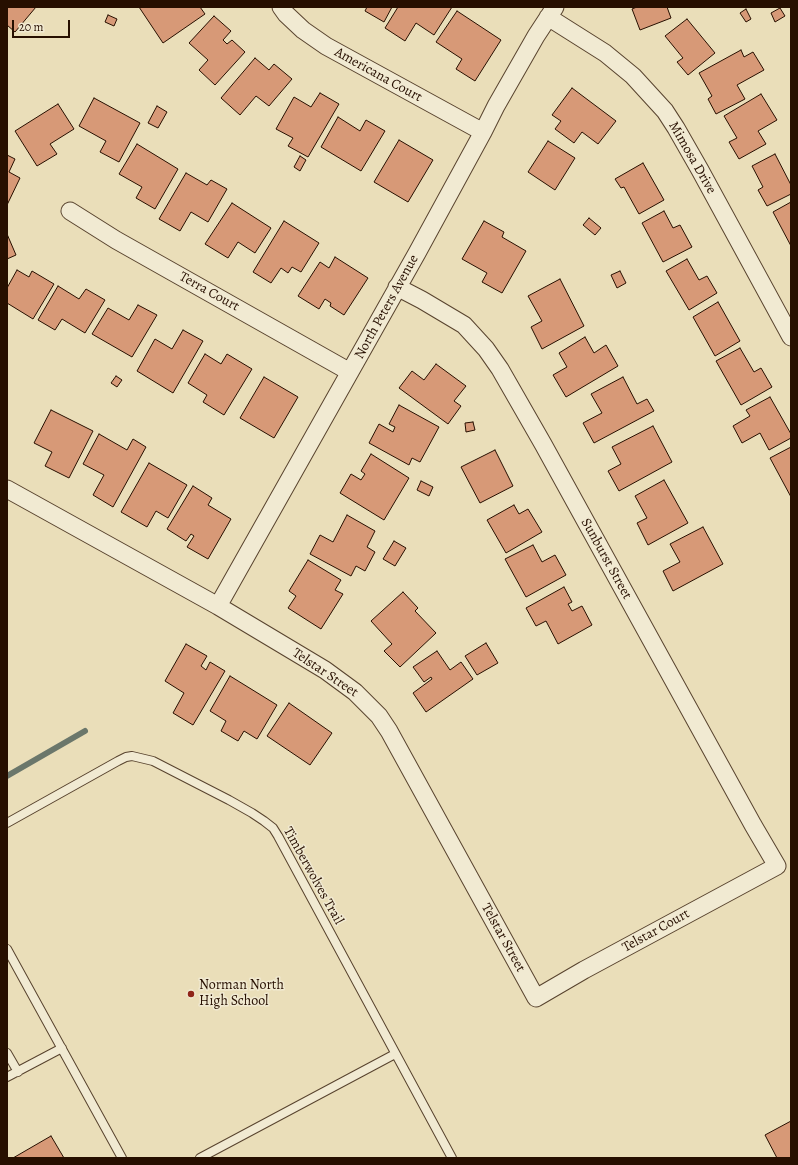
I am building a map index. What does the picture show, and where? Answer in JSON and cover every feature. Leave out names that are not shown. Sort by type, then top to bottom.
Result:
[{"type":"street","name":"Americana Court","points":[[281,7],[286,14],[303,30],[326,46],[483,132]]},
{"type":"street","name":"North Peters Avenue","points":[[218,606],[350,372],[496,106],[536,36],[552,12]]},
{"type":"street","name":"Mimosa Drive","points":[[552,12],[633,76],[665,111],[696,164],[791,337]]},
{"type":"street","name":"Terra Court","points":[[70,211],[116,240],[350,372]]},
{"type":"street","name":"Sunburst Street","points":[[397,287],[464,325],[486,348],[555,465],[777,866]]},
{"type":"street","name":"Telstar Street","points":[[7,489],[218,606],[325,670],[356,692],[379,716],[402,754],[536,998]]},
{"type":"street","name":"Telstar Court","points":[[536,998],[584,970],[777,866]]},
{"type":"lane","name":"Timberwolves Trail","points":[[7,823],[118,761],[132,756],[153,761],[252,813],[272,828],[278,836],[452,1158]]},
{"type":"lane","points":[[7,948],[122,1158]]},
{"type":"lane","points":[[7,1078],[62,1048]]},
{"type":"lane","points":[[7,1053],[18,1072]]},
{"type":"lane","points":[[200,1158],[395,1054]]},
{"type":"building","points":[[7,7],[36,7],[15,32],[7,25]]},
{"type":"building","points":[[139,7],[200,7],[205,14],[163,43]]},
{"type":"building","points":[[367,7],[392,7],[384,22],[365,11]]},
{"type":"building","points":[[398,7],[452,7],[434,35],[416,23],[405,41],[385,28]]},
{"type":"building","points":[[637,7],[667,7],[671,18],[640,30],[632,9]]},
{"type":"building","points":[[780,8],[785,16],[775,22],[771,13]]},
{"type":"building","points":[[746,9],[751,19],[746,22],[740,13]]},
{"type":"building","points":[[457,11],[501,40],[475,81],[456,69],[462,59],[436,42]]},
{"type":"building","points":[[108,15],[117,19],[114,26],[105,22]]},
{"type":"building","points":[[214,16],[231,31],[223,40],[227,44],[232,40],[245,52],[215,85],[199,70],[208,60],[189,43]]},
{"type":"building","points":[[687,19],[715,53],[688,75],[677,62],[683,58],[665,36]]},
{"type":"building","points":[[741,50],[744,57],[753,52],[764,70],[737,85],[745,99],[716,114],[708,99],[712,96],[699,73]]},
{"type":"building","points":[[255,58],[269,70],[274,64],[292,79],[269,106],[256,96],[240,115],[221,98]]},
{"type":"building","points":[[572,88],[616,121],[598,144],[582,132],[574,143],[555,129],[561,121],[552,115]]},
{"type":"building","points":[[320,93],[339,104],[308,157],[288,146],[293,138],[276,129],[294,97],[311,107]]},
{"type":"building","points":[[761,94],[777,120],[758,131],[766,144],[739,159],[729,142],[737,138],[724,116]]},
{"type":"building","points":[[94,98],[140,123],[119,162],[100,152],[106,141],[79,126]]},
{"type":"building","points":[[58,104],[74,129],[50,144],[57,154],[37,166],[15,131]]},
{"type":"building","points":[[157,106],[167,112],[158,128],[148,123]]},
{"type":"building","points":[[338,117],[360,131],[366,120],[385,131],[361,171],[321,147]]},
{"type":"building","points":[[399,140],[433,160],[408,202],[374,182]]},
{"type":"building","points":[[548,141],[575,158],[555,190],[528,172]]},
{"type":"building","points":[[137,144],[178,169],[155,209],[136,198],[142,187],[119,174]]},
{"type":"building","points":[[775,154],[791,185],[791,194],[767,206],[758,190],[763,187],[752,166]]},
{"type":"building","points":[[7,155],[15,159],[9,172],[20,178],[7,205]]},
{"type":"building","points":[[300,156],[306,160],[300,171],[294,167]]},
{"type":"building","points":[[643,163],[664,200],[639,214],[624,187],[621,188],[615,179]]},
{"type":"building","points":[[186,173],[207,185],[211,180],[227,189],[208,222],[191,212],[180,231],[159,219]]},
{"type":"building","points":[[791,202],[791,246],[773,212]]},
{"type":"building","points":[[232,203],[271,228],[255,253],[238,242],[228,258],[205,244]]},
{"type":"building","points":[[664,211],[673,228],[680,225],[692,247],[663,262],[642,223]]},
{"type":"building","points":[[589,218],[601,228],[595,235],[583,225]]},
{"type":"building","points":[[284,221],[319,243],[301,272],[292,267],[288,273],[281,268],[271,283],[253,272]]},
{"type":"building","points":[[484,221],[504,232],[502,237],[526,251],[502,293],[482,282],[487,273],[462,259]]},
{"type":"building","points":[[7,234],[16,255],[7,259]]},
{"type":"building","points":[[335,257],[368,278],[344,315],[330,306],[331,303],[325,299],[319,309],[298,296],[320,262],[329,268]]},
{"type":"building","points":[[687,259],[699,280],[707,276],[717,293],[689,310],[666,271]]},
{"type":"building","points":[[17,270],[29,277],[32,271],[54,284],[33,319],[7,303],[7,288]]},
{"type":"building","points":[[620,271],[626,283],[617,288],[611,275]]},
{"type":"building","points":[[560,279],[584,326],[542,349],[531,327],[542,321],[528,296]]},
{"type":"building","points":[[58,286],[79,299],[86,289],[105,300],[85,333],[62,319],[55,330],[38,320]]},
{"type":"building","points":[[718,302],[740,341],[715,356],[693,317]]},
{"type":"building","points":[[138,305],[157,315],[132,357],[92,334],[108,308],[129,320]]},
{"type":"building","points":[[183,330],[203,341],[173,393],[137,371],[155,339],[172,349]]},
{"type":"building","points":[[585,337],[594,353],[606,345],[618,366],[566,397],[553,375],[567,367],[559,353]]},
{"type":"building","points":[[740,348],[754,372],[761,368],[772,387],[741,405],[716,361]]},
{"type":"building","points":[[205,354],[221,364],[227,354],[252,369],[224,415],[203,402],[207,395],[188,383]]},
{"type":"building","points":[[436,364],[466,386],[454,401],[461,406],[448,424],[399,388],[412,371],[424,380]]},
{"type":"building","points":[[116,376],[122,380],[117,387],[111,383]]},
{"type":"building","points":[[264,377],[298,397],[274,438],[240,418]]},
{"type":"building","points":[[623,377],[637,404],[647,399],[654,411],[594,443],[583,423],[602,413],[591,394]]},
{"type":"building","points":[[770,397],[791,434],[791,438],[769,450],[760,433],[742,443],[733,426],[750,416],[746,410]]},
{"type":"building","points":[[399,405],[439,427],[420,462],[412,458],[409,465],[369,443],[379,424],[393,432],[395,427],[389,424]]},
{"type":"building","points":[[51,410],[93,431],[69,478],[45,466],[52,452],[34,443]]},
{"type":"building","points":[[473,422],[475,430],[466,432],[465,423]]},
{"type":"building","points":[[653,426],[672,462],[619,491],[608,471],[621,464],[612,447]]},
{"type":"building","points":[[99,434],[127,450],[133,439],[146,447],[113,507],[93,495],[104,475],[83,464]]},
{"type":"building","points":[[791,447],[791,497],[770,458]]},
{"type":"building","points":[[495,450],[513,486],[480,503],[461,467]]},
{"type":"building","points":[[371,454],[409,478],[384,520],[340,493],[351,474],[361,480],[365,474],[361,471]]},
{"type":"building","points":[[149,463],[187,485],[168,518],[156,511],[147,527],[121,512]]},
{"type":"building","points":[[664,480],[688,523],[648,545],[637,523],[647,518],[635,496]]},
{"type":"building","points":[[421,481],[433,487],[429,496],[417,490]]},
{"type":"building","points":[[193,486],[212,498],[208,505],[231,519],[208,559],[187,547],[194,536],[191,534],[186,541],[167,529]]},
{"type":"building","points":[[514,505],[519,514],[528,509],[542,532],[506,553],[487,520]]},
{"type":"building","points":[[347,515],[375,531],[367,547],[375,552],[365,571],[356,566],[351,576],[310,554],[320,535],[333,542]]},
{"type":"building","points":[[703,527],[723,564],[673,591],[663,571],[680,562],[670,544]]},
{"type":"building","points":[[394,541],[406,548],[395,566],[383,559]]},
{"type":"building","points":[[533,545],[542,562],[555,555],[566,575],[526,597],[505,559]]},
{"type":"building","points":[[308,560],[341,580],[335,590],[343,594],[321,629],[288,608],[296,596],[289,591]]},
{"type":"building","points":[[564,587],[572,602],[568,604],[572,611],[582,606],[592,625],[558,644],[546,621],[536,626],[526,608]]},
{"type":"building","points":[[403,592],[418,608],[415,611],[436,633],[400,667],[384,651],[392,644],[371,621]]},
{"type":"building","points":[[486,643],[498,663],[477,675],[465,656]]},
{"type":"building","points":[[186,644],[207,656],[201,666],[206,670],[210,662],[225,671],[193,725],[173,713],[184,693],[165,681]]},
{"type":"building","points":[[437,651],[450,670],[461,662],[473,679],[426,712],[413,693],[432,679],[431,677],[424,682],[413,667]]},
{"type":"building","points":[[230,676],[277,705],[257,739],[244,731],[238,741],[221,731],[226,721],[210,711]]},
{"type":"building","points":[[289,703],[332,733],[310,765],[267,736]]},
{"type":"building","points":[[791,1121],[791,1158],[777,1158],[765,1135]]},
{"type":"building","points":[[51,1136],[64,1158],[13,1158]]},
{"type":"waterway","points":[[7,776],[85,731]]},
{"type":"place","name":"Norman North High School","points":[[191,994]]}]
